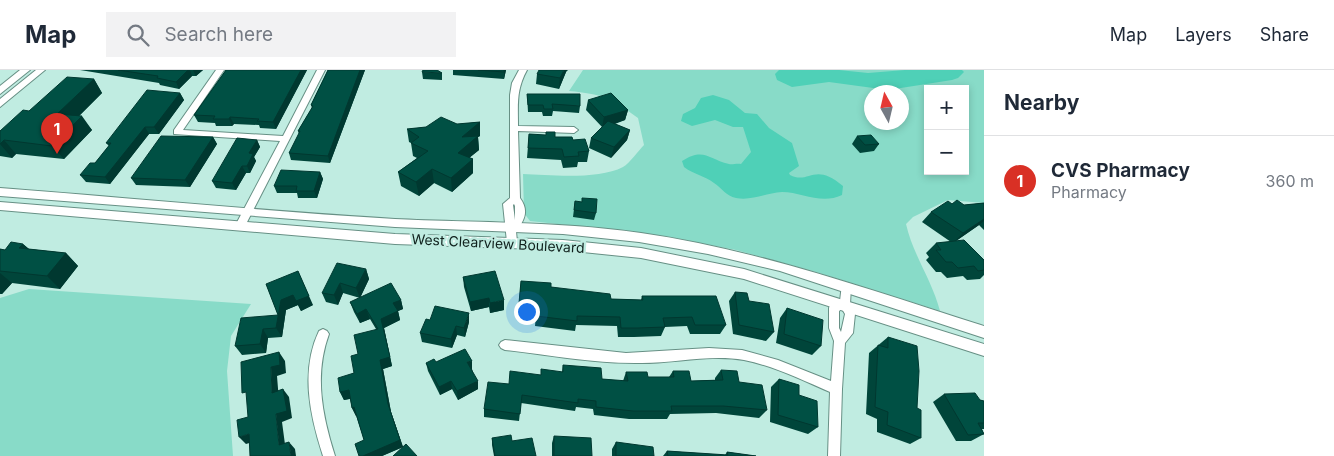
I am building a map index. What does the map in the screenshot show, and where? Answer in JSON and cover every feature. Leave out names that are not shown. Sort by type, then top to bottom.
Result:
[{"type":"street","points":[[0,91],[26,70]]},
{"type":"street","points":[[0,104],[40,70]]},
{"type":"street","points":[[220,70],[178,132],[286,138]]},
{"type":"street","points":[[240,226],[321,70]]},
{"type":"street","points":[[512,242],[513,228],[520,220],[520,205],[515,199],[514,128],[516,83],[522,70]]},
{"type":"street","points":[[14,80],[25,82]]},
{"type":"street","points":[[514,128],[574,130]]},
{"type":"street","name":"West Clearview Boulevard","points":[[0,192],[395,223],[549,229],[639,237],[708,249],[780,266],[984,332]]},
{"type":"street","name":"West Clearview Boulevard","points":[[0,206],[395,239],[550,244],[640,253],[713,266],[790,286],[984,350]]},
{"type":"street","points":[[834,456],[840,341],[847,333],[850,314],[845,304],[846,287]]},
{"type":"street","points":[[323,334],[316,350],[313,366],[316,400],[324,442],[330,456]]},
{"type":"street","points":[[505,345],[626,358],[674,358],[722,353],[742,355],[758,358],[836,389]]},
{"type":"shaded area","points":[[583,70],[984,70],[984,203],[948,200],[913,217],[906,224],[940,311],[816,272],[736,250],[665,236],[530,221],[524,213],[523,174],[574,176],[601,174],[626,165],[644,145],[638,118],[613,101],[590,94],[569,91]]},
{"type":"shaded area","points":[[779,70],[839,70],[868,73],[905,70],[962,70],[964,72],[958,78],[952,80],[909,87],[909,85],[864,85],[864,87],[829,82],[792,87],[777,80],[775,74]]},
{"type":"shaded area","points":[[713,95],[729,100],[745,113],[757,114],[769,128],[792,143],[799,166],[789,173],[790,175],[802,177],[818,174],[825,175],[843,186],[842,195],[827,199],[782,192],[742,199],[736,198],[684,167],[682,161],[701,154],[729,164],[741,164],[751,152],[743,127],[733,127],[715,120],[692,126],[681,121],[683,114],[695,108],[701,98]]},
{"type":"shaded area","points":[[29,289],[251,304],[231,336],[227,371],[233,456],[0,456],[0,298]]},
{"type":"building","points":[[118,70],[188,70],[176,82],[157,78],[158,76]]},
{"type":"building","points":[[226,70],[301,70],[273,122],[230,117],[229,119],[213,119],[215,116],[194,115]]},
{"type":"building","points":[[328,70],[360,70],[328,156],[289,153],[300,131],[298,131],[313,106],[311,105]]},
{"type":"building","points":[[423,70],[437,70],[442,73],[422,72]]},
{"type":"building","points":[[478,70],[504,70],[504,72]]},
{"type":"building","points":[[539,70],[564,70],[560,78],[537,74]]},
{"type":"building","points":[[67,77],[94,79],[57,114],[82,116],[52,146],[4,140],[0,144],[0,131],[23,110],[29,111]]},
{"type":"building","points":[[147,90],[180,93],[154,127],[145,127],[105,177],[80,175],[90,163],[95,163],[111,143],[106,143]]},
{"type":"building","points":[[611,93],[628,110],[604,117],[588,100]]},
{"type":"building","points":[[527,94],[580,94],[580,106],[552,104],[553,109],[544,109],[543,105],[528,105]]},
{"type":"building","points":[[441,117],[457,124],[480,122],[462,137],[478,136],[458,153],[473,159],[451,178],[432,169],[416,182],[398,172],[428,151],[411,143],[419,137],[407,129],[426,127]]},
{"type":"building","points":[[608,121],[630,130],[614,147],[591,138]]},
{"type":"building","points":[[546,132],[555,132],[555,137],[572,137],[573,140],[585,139],[589,151],[578,152],[579,156],[564,157],[562,149],[528,148],[529,134],[546,135]]},
{"type":"building","points":[[871,135],[879,144],[865,145],[857,136]]},
{"type":"building","points":[[161,136],[213,137],[185,180],[131,178]]},
{"type":"building","points":[[237,138],[257,140],[249,153],[253,154],[247,166],[242,166],[232,183],[212,181]]},
{"type":"building","points":[[281,170],[320,172],[314,191],[296,191],[297,186],[274,186]]},
{"type":"building","points":[[582,198],[597,199],[596,213],[574,210],[575,201],[582,202]]},
{"type":"building","points":[[957,200],[964,205],[984,203],[984,219],[963,233],[931,212],[948,201],[952,204]]},
{"type":"building","points":[[964,240],[984,260],[984,270],[978,271],[974,266],[958,268],[952,262],[946,262],[936,250],[941,250],[936,243]]},
{"type":"building","points":[[11,242],[23,244],[19,248],[66,253],[47,276],[0,271],[0,249],[5,250]]},
{"type":"building","points":[[337,263],[366,269],[356,288],[340,283],[334,295],[322,293]]},
{"type":"building","points":[[298,271],[309,296],[296,301],[293,295],[281,300],[276,328],[263,329],[260,344],[235,346],[241,318],[278,315],[266,284]]},
{"type":"building","points":[[495,271],[504,300],[490,303],[489,298],[470,302],[463,277]]},
{"type":"building","points":[[521,281],[551,283],[551,287],[610,294],[611,299],[643,300],[642,296],[716,296],[726,325],[695,325],[692,317],[663,318],[665,327],[621,328],[620,317],[577,316],[577,321],[536,316],[537,304],[519,303]]},
{"type":"building","points":[[391,283],[401,300],[393,303],[398,311],[381,319],[390,357],[380,360],[388,404],[400,440],[359,456],[355,444],[364,440],[354,407],[352,408],[349,390],[340,392],[338,378],[354,373],[351,356],[358,354],[354,335],[378,329],[366,309],[357,314],[350,302]]},
{"type":"building","points":[[735,292],[747,293],[749,301],[769,304],[774,332],[739,325]]},
{"type":"building","points":[[435,306],[469,313],[464,328],[456,326],[451,339],[420,333],[426,319],[430,320]]},
{"type":"building","points":[[787,308],[823,320],[821,346],[784,334]]},
{"type":"building","points":[[888,337],[917,346],[919,371],[917,408],[921,410],[921,438],[887,425],[888,412],[875,407],[878,345],[888,348]]},
{"type":"building","points":[[465,349],[472,361],[467,362],[478,381],[457,391],[451,381],[439,387],[426,363],[434,359],[436,362]]},
{"type":"building","points":[[279,352],[280,365],[271,367],[272,393],[283,389],[287,411],[276,414],[279,445],[289,442],[291,456],[250,456],[249,434],[239,437],[237,420],[248,417],[246,392],[242,393],[241,362]]},
{"type":"building","points":[[563,365],[601,368],[602,379],[628,381],[626,372],[647,372],[648,377],[674,377],[673,371],[689,371],[691,381],[723,380],[721,370],[737,371],[739,382],[762,385],[767,410],[723,406],[671,406],[672,411],[633,411],[596,407],[596,401],[578,399],[578,403],[522,395],[520,414],[484,409],[488,382],[509,384],[510,371],[541,375],[541,369],[563,372]]},
{"type":"building","points":[[779,379],[799,385],[799,395],[817,401],[818,427],[778,415]]},
{"type":"building","points":[[975,393],[980,400],[984,401],[984,423],[978,423],[984,434],[968,435],[944,394]]},
{"type":"building","points":[[511,435],[512,441],[532,438],[536,456],[495,456],[492,438]]},
{"type":"building","points":[[554,436],[591,438],[592,456],[554,456]]},
{"type":"building","points":[[616,442],[653,447],[654,456],[616,456]]},
{"type":"building","points":[[406,444],[417,456],[393,456]]},
{"type":"building","points":[[667,451],[728,455],[727,452],[756,456],[668,456]]},
{"type":"place","name":"CVS Pharmacy","points":[[57,154]]}]
